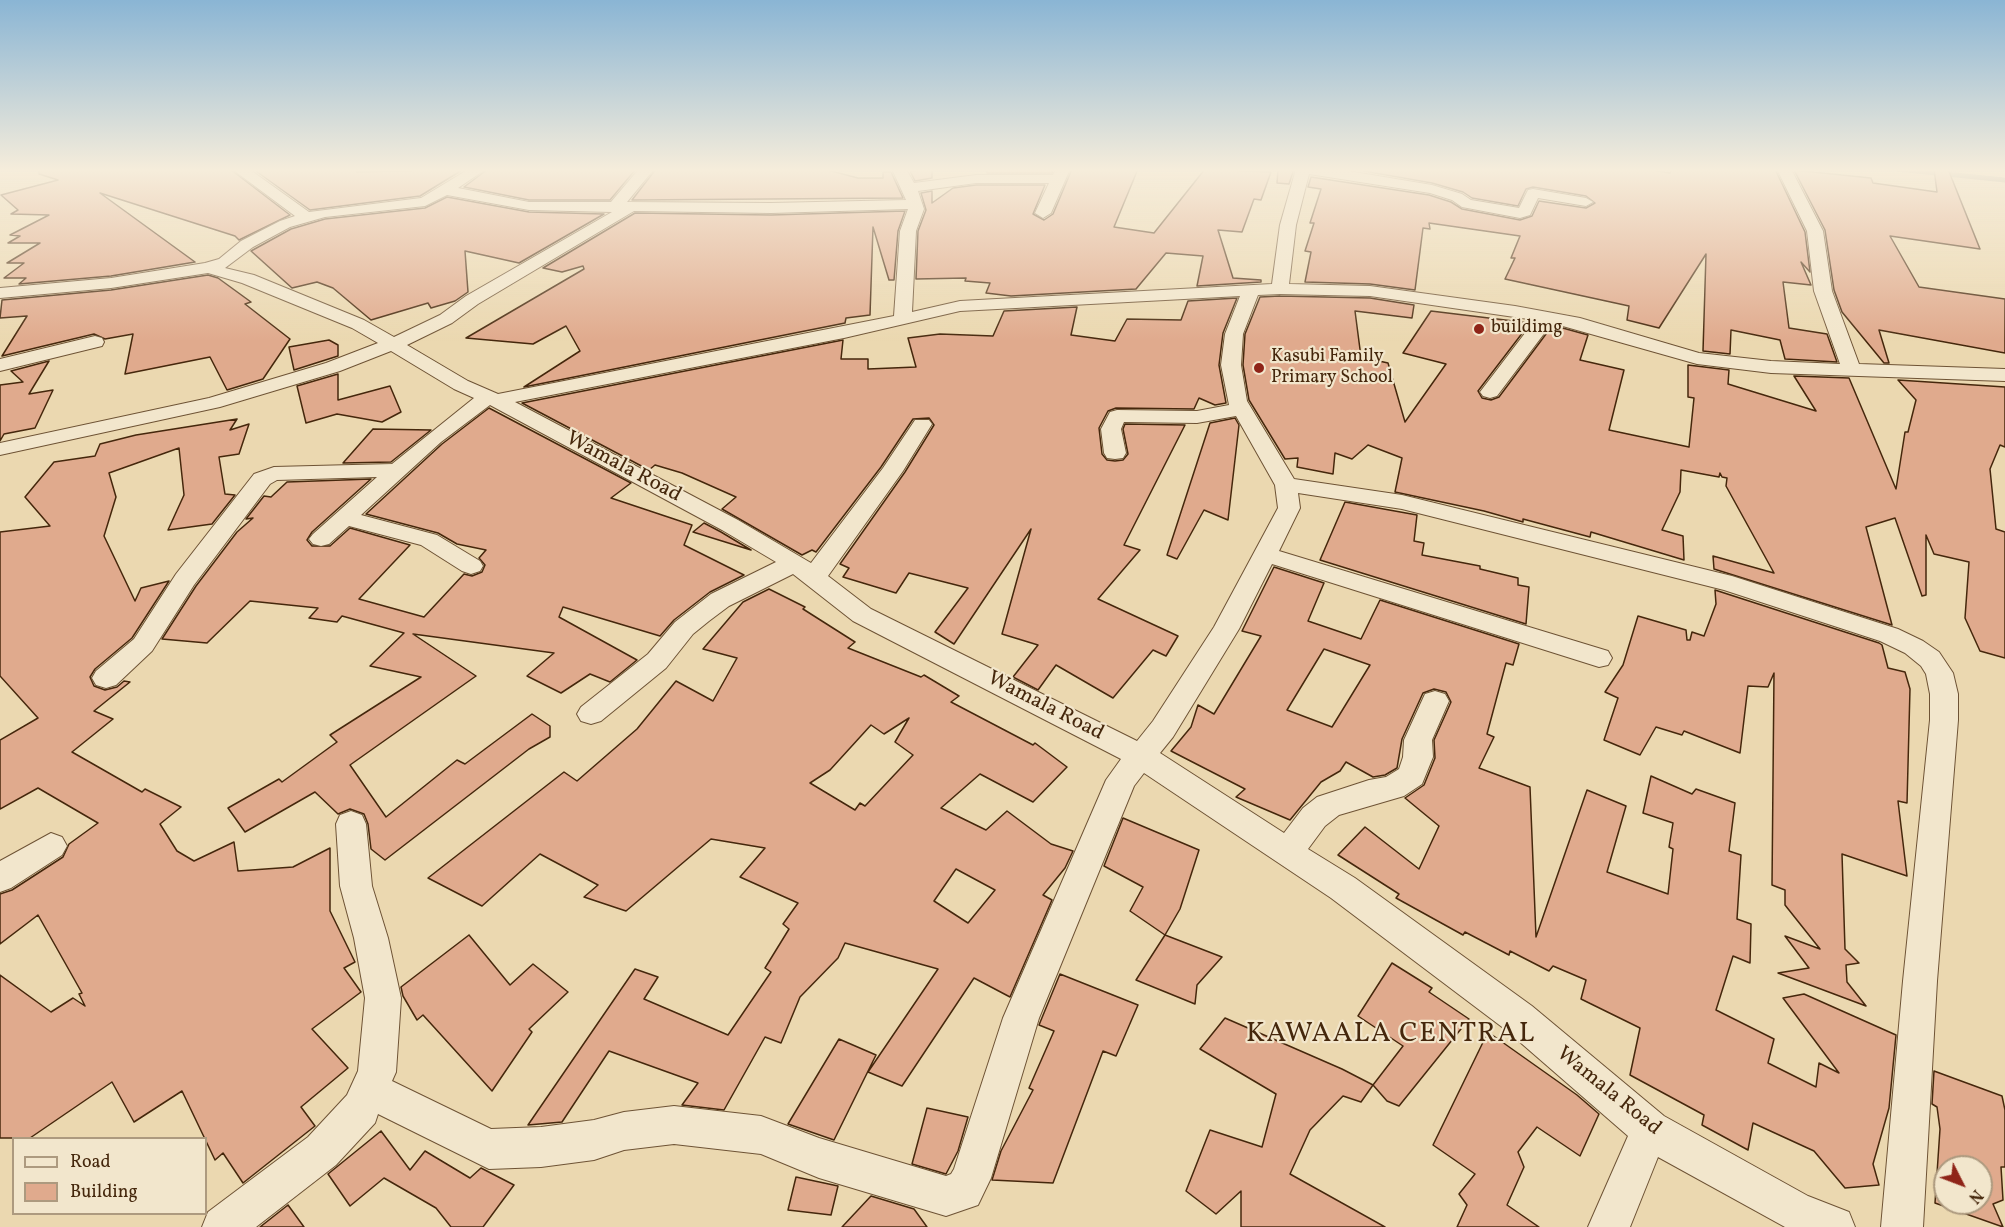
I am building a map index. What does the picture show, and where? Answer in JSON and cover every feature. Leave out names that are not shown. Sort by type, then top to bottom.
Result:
[{"type":"street","points":[[0,293],[111,283],[208,268],[225,262],[270,231],[283,226]]},
{"type":"street","points":[[0,449],[213,403],[333,367],[390,345],[446,319],[472,300],[591,226]]},
{"type":"street","points":[[903,318],[910,226]]},
{"type":"street","points":[[1280,289],[1288,226]]},
{"type":"street","points":[[1813,226],[1823,291],[1852,370]]},
{"type":"street","name":"Wamala Road","points":[[208,268],[248,279],[358,324],[390,345],[730,525],[804,570],[862,615],[1141,756],[1343,888],[1519,1018],[1650,1130],[1709,1165],[1794,1210],[1834,1227]]},
{"type":"street","points":[[321,539],[434,438],[492,399],[843,333],[960,306],[1280,289],[1370,291],[1574,322],[1697,358],[1771,367],[2005,375]]},
{"type":"street","points":[[370,1090],[489,1149],[541,1147],[594,1140],[624,1131],[674,1125],[761,1135],[819,1158],[946,1196],[964,1191],[971,1178],[1021,1018],[1121,780],[1163,729],[1226,629],[1289,508],[1287,484],[1237,401],[1231,364],[1234,334],[1251,291]]},
{"type":"street","points":[[1490,392],[1547,317]]},
{"type":"street","points":[[0,365],[96,342]]},
{"type":"street","points":[[1115,453],[1111,429],[1117,416],[1197,417],[1242,409]]},
{"type":"street","points":[[591,714],[657,661],[684,628],[720,600],[804,570],[892,471],[922,424]]},
{"type":"street","points":[[106,678],[143,645],[185,580],[262,479],[274,474],[399,470]]},
{"type":"street","points":[[1287,484],[1402,502],[1732,584],[1889,634],[1914,646],[1930,658],[1939,673],[1944,694],[1944,720],[1902,1227]]},
{"type":"street","points":[[345,518],[429,540],[471,566]]},
{"type":"street","points":[[1264,554],[1599,658]]},
{"type":"street","points":[[1288,852],[1314,817],[1328,806],[1369,792],[1393,789],[1412,776],[1418,757],[1418,740],[1435,701]]},
{"type":"street","points":[[223,1227],[322,1151],[362,1109],[377,1072],[383,998],[371,938],[356,886],[351,824]]},
{"type":"street","points":[[0,878],[51,846]]},
{"type":"street","points":[[1609,1227],[1650,1130]]},
{"type":"building","points":[[27,226],[146,226],[195,262],[111,276],[19,284],[26,278],[4,278],[24,263],[7,263],[40,243],[8,243],[20,236],[10,235]]},
{"type":"building","points":[[204,226],[267,226],[239,240],[235,236]]},
{"type":"building","points":[[300,226],[583,226],[519,263],[465,251],[468,292],[455,301],[431,308],[428,303],[371,320],[333,288],[317,282],[292,288],[251,251]]},
{"type":"building","points":[[613,226],[900,226],[894,280],[889,280],[873,227],[870,315],[846,318],[845,323],[524,387],[580,351],[566,326],[533,344],[466,338],[584,269],[583,266],[562,272],[543,268]]},
{"type":"building","points":[[920,226],[1114,226],[1154,233],[1159,226],[1244,226],[1242,232],[1218,230],[1233,278],[1261,280],[1261,282],[1197,286],[1203,256],[1166,253],[1136,289],[1011,296],[986,293],[990,283],[965,281],[966,278],[916,279]]},
{"type":"building","points":[[1313,226],[1430,226],[1430,229],[1423,228],[1415,290],[1370,284],[1305,282],[1311,252],[1305,251]]},
{"type":"building","points":[[1452,226],[1802,226],[1810,272],[1801,262],[1811,285],[1783,282],[1789,328],[1827,334],[1837,362],[1785,359],[1780,340],[1731,330],[1730,354],[1703,351],[1706,254],[1659,328],[1627,320],[1629,306],[1505,279],[1515,258],[1511,258],[1520,236]]},
{"type":"building","points":[[1823,226],[1971,226],[1980,249],[1890,236],[1919,287],[2005,299],[2005,353],[1879,330],[1889,363],[1884,363],[1842,312],[1834,290]]},
{"type":"building","points":[[208,275],[218,278],[251,302],[245,304],[290,339],[263,379],[227,390],[210,357],[125,374],[133,334],[105,339],[94,334],[2,356],[27,316],[0,318],[2,300],[111,290]]},
{"type":"building","points":[[1260,297],[1370,298],[1414,305],[1412,318],[1355,311],[1361,357],[1388,363],[1405,422],[1446,364],[1403,353],[1431,311],[1530,323],[1478,391],[1482,398],[1491,400],[1499,397],[1552,326],[1559,327],[1588,335],[1580,360],[1624,370],[1609,430],[1689,447],[1694,398],[1688,397],[1688,365],[1729,370],[1728,384],[1816,411],[1794,376],[1849,378],[1896,489],[1905,432],[1908,432],[1916,400],[1898,380],[2005,387],[2005,447],[2000,445],[1990,469],[1996,529],[2005,532],[2005,658],[1980,651],[1965,618],[1969,562],[1934,554],[1926,535],[1926,595],[1922,596],[1895,518],[1866,527],[1892,625],[1714,569],[1713,556],[1774,573],[1726,486],[1727,478],[1722,477],[1720,473],[1719,477],[1681,470],[1680,492],[1662,530],[1683,536],[1684,560],[1591,532],[1590,537],[1523,519],[1523,522],[1484,511],[1395,492],[1402,458],[1368,445],[1352,459],[1335,453],[1333,474],[1297,467],[1298,458],[1285,459],[1249,400],[1243,365],[1245,334]]},
{"type":"building","points":[[1237,298],[1223,333],[1219,365],[1226,403],[1215,405],[1199,398],[1194,409],[1116,408],[1108,411],[1099,428],[1102,454],[1107,460],[1115,461],[1123,460],[1128,454],[1123,429],[1125,424],[1185,425],[1124,545],[1140,550],[1098,599],[1178,636],[1166,656],[1153,650],[1113,698],[1056,665],[1038,690],[1013,677],[1038,645],[1002,634],[1031,529],[954,644],[935,632],[968,588],[909,573],[896,593],[843,577],[849,568],[840,564],[905,472],[934,425],[929,418],[913,419],[881,467],[816,552],[812,550],[802,555],[722,509],[736,497],[682,473],[655,465],[649,470],[522,403],[843,340],[841,359],[868,359],[868,369],[916,367],[908,338],[940,334],[993,336],[1004,311],[1077,307],[1071,335],[1115,341],[1127,319],[1181,320],[1188,301]]},
{"type":"building","points":[[329,340],[338,345],[338,356],[294,370],[289,347]]},
{"type":"building","points":[[49,361],[29,394],[53,390],[35,428],[4,434],[0,441],[0,385],[23,382],[11,371]]},
{"type":"building","points":[[338,374],[338,400],[390,386],[401,412],[382,422],[337,414],[306,423],[297,386]]},
{"type":"building","points":[[489,408],[631,483],[611,498],[692,525],[684,545],[744,575],[710,592],[674,620],[660,636],[563,607],[559,617],[637,660],[610,682],[590,674],[561,693],[527,676],[554,653],[413,634],[476,676],[350,765],[386,817],[457,760],[465,764],[532,714],[550,726],[550,737],[529,749],[385,860],[371,849],[368,824],[364,814],[350,809],[338,814],[315,792],[245,832],[228,808],[279,779],[282,782],[337,742],[330,735],[421,677],[370,666],[404,633],[342,616],[337,622],[309,618],[318,608],[250,601],[207,643],[162,639],[196,586],[237,532],[253,518],[246,519],[264,496],[271,497],[287,482],[371,479],[312,532],[307,540],[312,546],[330,546],[350,528],[410,545],[359,599],[424,617],[464,574],[472,576],[482,572],[485,565],[479,558],[486,550],[457,544],[438,533],[366,514],[442,444]]},
{"type":"building","points":[[1235,418],[1239,425],[1228,520],[1204,510],[1177,559],[1167,555],[1210,423]]},
{"type":"building","points":[[237,419],[230,430],[249,424],[239,454],[219,457],[225,494],[235,495],[212,524],[168,530],[184,495],[179,448],[109,473],[116,497],[104,536],[135,601],[141,588],[169,581],[132,638],[95,669],[90,677],[94,686],[105,690],[117,687],[124,681],[130,682],[94,711],[113,719],[72,752],[142,792],[145,789],[181,807],[160,824],[177,851],[194,861],[234,842],[238,871],[293,867],[330,848],[330,911],[355,962],[344,968],[361,992],[312,1029],[348,1068],[301,1107],[315,1126],[243,1183],[223,1153],[215,1160],[207,1143],[207,1137],[204,1137],[182,1091],[134,1122],[112,1082],[31,1137],[0,1138],[0,975],[51,1012],[73,998],[85,1006],[79,994],[82,993],[38,915],[0,944],[0,894],[12,890],[63,857],[69,844],[98,823],[38,788],[0,809],[0,740],[38,718],[0,676],[0,532],[50,526],[25,497],[54,462],[95,456],[100,444],[136,435]]},
{"type":"building","points":[[373,429],[431,430],[391,462],[343,463]]},
{"type":"building","points":[[1345,502],[1417,515],[1414,541],[1424,543],[1422,555],[1480,566],[1480,569],[1518,578],[1518,585],[1529,587],[1526,624],[1320,560]]},
{"type":"building","points":[[704,523],[721,532],[751,550],[693,532]]},
{"type":"building","points":[[1274,567],[1324,583],[1308,621],[1361,639],[1380,600],[1519,644],[1513,665],[1506,663],[1487,734],[1494,737],[1479,768],[1530,787],[1536,937],[1587,790],[1626,806],[1607,872],[1668,894],[1673,849],[1669,847],[1673,823],[1643,813],[1651,776],[1692,794],[1696,789],[1735,803],[1729,851],[1741,855],[1737,919],[1751,924],[1750,963],[1733,956],[1716,1010],[1774,1039],[1768,1063],[1816,1087],[1819,1063],[1839,1073],[1783,998],[1804,994],[1896,1035],[1889,1108],[1873,1164],[1879,1185],[1845,1188],[1814,1151],[1753,1123],[1748,1150],[1702,1125],[1704,1115],[1630,1075],[1640,1028],[1581,999],[1586,980],[1553,966],[1549,971],[1510,951],[1509,955],[1465,932],[1463,935],[1396,898],[1399,894],[1338,855],[1365,827],[1419,869],[1439,826],[1405,798],[1424,785],[1435,758],[1434,740],[1451,702],[1446,692],[1434,689],[1423,693],[1402,739],[1397,768],[1385,775],[1373,777],[1346,762],[1340,771],[1321,782],[1290,820],[1236,797],[1245,789],[1171,751],[1191,727],[1198,705],[1214,714],[1261,636],[1242,631]],"holes":[[[1324,649],[1370,665],[1332,727],[1287,710]]]},
{"type":"building","points":[[769,589],[805,607],[803,609],[855,642],[848,648],[921,677],[924,675],[959,696],[951,702],[1033,745],[1035,743],[1067,767],[1033,802],[980,774],[941,808],[986,830],[1007,811],[1051,844],[1073,851],[1065,868],[1043,895],[1052,900],[1010,997],[974,978],[902,1086],[868,1072],[938,969],[845,943],[838,958],[800,997],[781,1043],[765,1037],[724,1110],[682,1105],[698,1083],[609,1051],[562,1122],[528,1125],[635,969],[658,977],[644,999],[728,1035],[771,972],[765,968],[789,929],[783,924],[798,903],[740,877],[765,848],[711,839],[626,911],[584,897],[598,885],[540,854],[482,906],[428,878],[564,772],[577,781],[637,729],[676,681],[713,701],[737,658],[703,649],[743,602]],"holes":[[[909,718],[895,742],[913,755],[865,806],[860,803],[855,810],[810,783],[830,770],[871,725],[884,734]],[[956,869],[995,890],[968,923],[934,901]]]},
{"type":"building","points":[[1715,590],[1879,643],[1882,645],[1888,668],[1905,672],[1910,689],[1907,803],[1898,801],[1907,876],[1842,854],[1845,949],[1859,963],[1846,965],[1847,982],[1866,1006],[1778,973],[1809,968],[1785,936],[1820,949],[1785,905],[1785,890],[1772,885],[1774,673],[1768,687],[1748,686],[1740,753],[1684,731],[1682,735],[1656,727],[1640,755],[1604,740],[1618,698],[1605,692],[1623,665],[1638,616],[1686,630],[1687,640],[1690,640],[1692,632],[1704,636],[1716,604]]},
{"type":"building","points":[[1123,818],[1199,850],[1180,909],[1165,935],[1130,911],[1143,887],[1104,866]]},
{"type":"building","points":[[469,935],[510,985],[533,964],[568,992],[529,1029],[532,1032],[492,1091],[423,1015],[417,1020],[403,996],[401,987]]},
{"type":"building","points":[[1165,935],[1222,957],[1197,985],[1195,1004],[1136,980]]},
{"type":"building","points":[[1392,963],[1432,988],[1429,992],[1469,1019],[1399,1106],[1387,1101],[1373,1085],[1403,1046],[1358,1016]]},
{"type":"building","points":[[1060,974],[1138,1005],[1116,1056],[1103,1051],[1053,1183],[992,1180],[1001,1151],[1033,1090],[1029,1088],[1054,1031],[1039,1025]]},
{"type":"building","points":[[1225,1018],[1373,1085],[1361,1102],[1343,1096],[1310,1130],[1290,1174],[1385,1227],[1241,1227],[1241,1191],[1216,1214],[1186,1191],[1210,1130],[1262,1147],[1276,1094],[1200,1049]]},
{"type":"building","points":[[1488,1032],[1577,1095],[1599,1114],[1580,1156],[1537,1127],[1518,1152],[1524,1167],[1507,1205],[1539,1227],[1457,1227],[1467,1205],[1459,1194],[1475,1174],[1433,1145]]},
{"type":"building","points":[[839,1039],[876,1055],[834,1140],[788,1124]]},
{"type":"building","points":[[1934,1071],[2002,1096],[2005,1110],[2005,1167],[2001,1167],[2003,1200],[1993,1204],[1993,1155],[1938,1155],[1940,1129],[1937,1107],[1932,1104]]},
{"type":"building","points":[[927,1108],[968,1117],[958,1151],[946,1174],[912,1164]]},
{"type":"building","points":[[381,1131],[410,1170],[425,1151],[470,1178],[481,1168],[514,1185],[483,1227],[451,1227],[436,1208],[384,1178],[350,1206],[328,1174]]},
{"type":"building","points":[[796,1177],[838,1186],[831,1215],[788,1210]]},
{"type":"building","points":[[871,1196],[914,1209],[927,1227],[842,1227]]},
{"type":"building","points":[[1993,1204],[2003,1227],[1969,1215],[1993,1215]]},
{"type":"building","points":[[288,1205],[304,1227],[260,1227]]},
{"type":"place","name":"buildimg","points":[[1479,329]]},
{"type":"place","name":"Kasubi Family Primary School","points":[[1259,368]]},
{"type":"district","name":"KAWAALA CENTRAL","points":[[1391,1036]]}]
